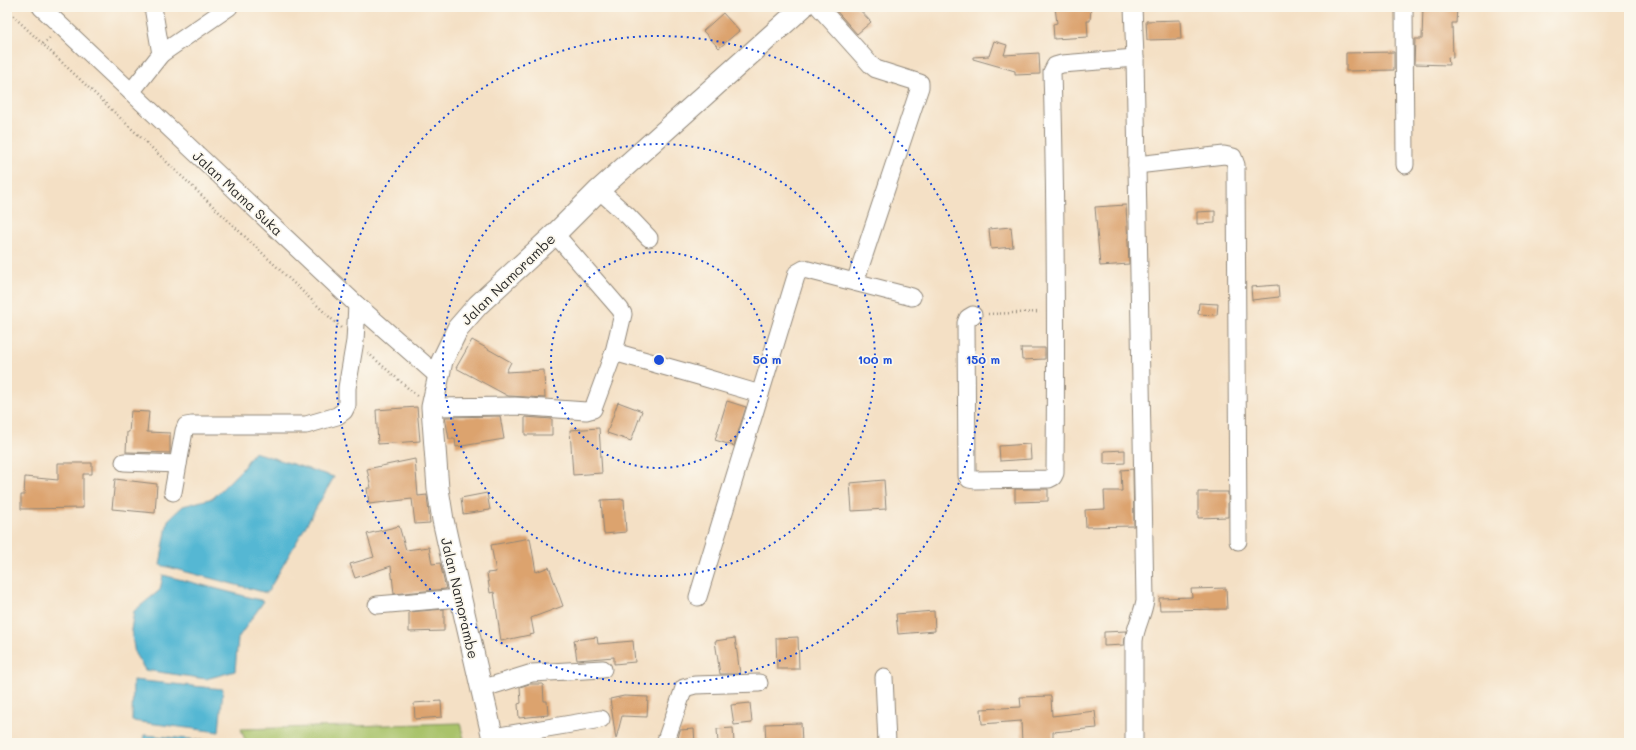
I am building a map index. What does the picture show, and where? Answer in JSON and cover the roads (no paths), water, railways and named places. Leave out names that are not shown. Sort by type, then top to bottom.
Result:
[{"type":"main road","name":"Jalan Namorambe","points":[[493,740],[442,514],[432,407],[442,361],[458,328],[478,305],[555,234],[599,190],[803,7]]},
{"type":"street","name":"Jalan Mama Suka","points":[[41,7],[357,305],[438,376]]},
{"type":"street","points":[[153,7],[161,54]]},
{"type":"street","points":[[130,92],[161,54],[228,7]]},
{"type":"street","points":[[819,7],[876,69],[920,83],[920,87],[855,282]]},
{"type":"street","points":[[1133,7],[1136,58],[1145,600],[1142,618],[1135,633],[1134,642],[1134,743]]},
{"type":"street","points":[[1404,7],[1405,165]]},
{"type":"street","points":[[973,315],[968,318],[966,323],[967,476],[969,479],[976,480],[1049,479],[1053,477],[1055,473],[1057,312],[1056,192],[1052,72],[1055,66],[1062,64],[1136,58]]},
{"type":"street","points":[[1137,165],[1224,155],[1233,157],[1236,165],[1238,541]]},
{"type":"street","points":[[599,190],[650,238]]},
{"type":"street","points":[[432,407],[515,406],[590,411],[593,409],[614,352],[623,314],[555,234]]},
{"type":"street","points":[[698,597],[797,273],[804,269],[912,297]]},
{"type":"street","points":[[173,492],[186,426],[306,425],[337,416],[344,411],[347,405],[347,388],[355,341],[357,305]]},
{"type":"street","points":[[614,352],[760,394]]},
{"type":"street","points":[[124,462],[178,464]]},
{"type":"street","points":[[377,605],[460,598]]},
{"type":"street","points":[[481,689],[532,673],[603,669]]},
{"type":"street","points":[[884,677],[887,743]]},
{"type":"street","points":[[665,743],[684,688],[696,685],[759,683]]},
{"type":"street","points":[[493,740],[601,719]]},
{"type":"water","points":[[254,452],[334,477],[267,593],[160,565],[168,520],[183,506],[213,498],[242,469]]},
{"type":"water","points":[[163,575],[264,601],[238,638],[235,671],[206,679],[145,670],[135,654],[131,630],[134,611],[160,590]]},
{"type":"water","points":[[133,680],[223,689],[219,732],[132,721]]},
{"type":"water","points":[[144,735],[233,743],[143,743]]}]
